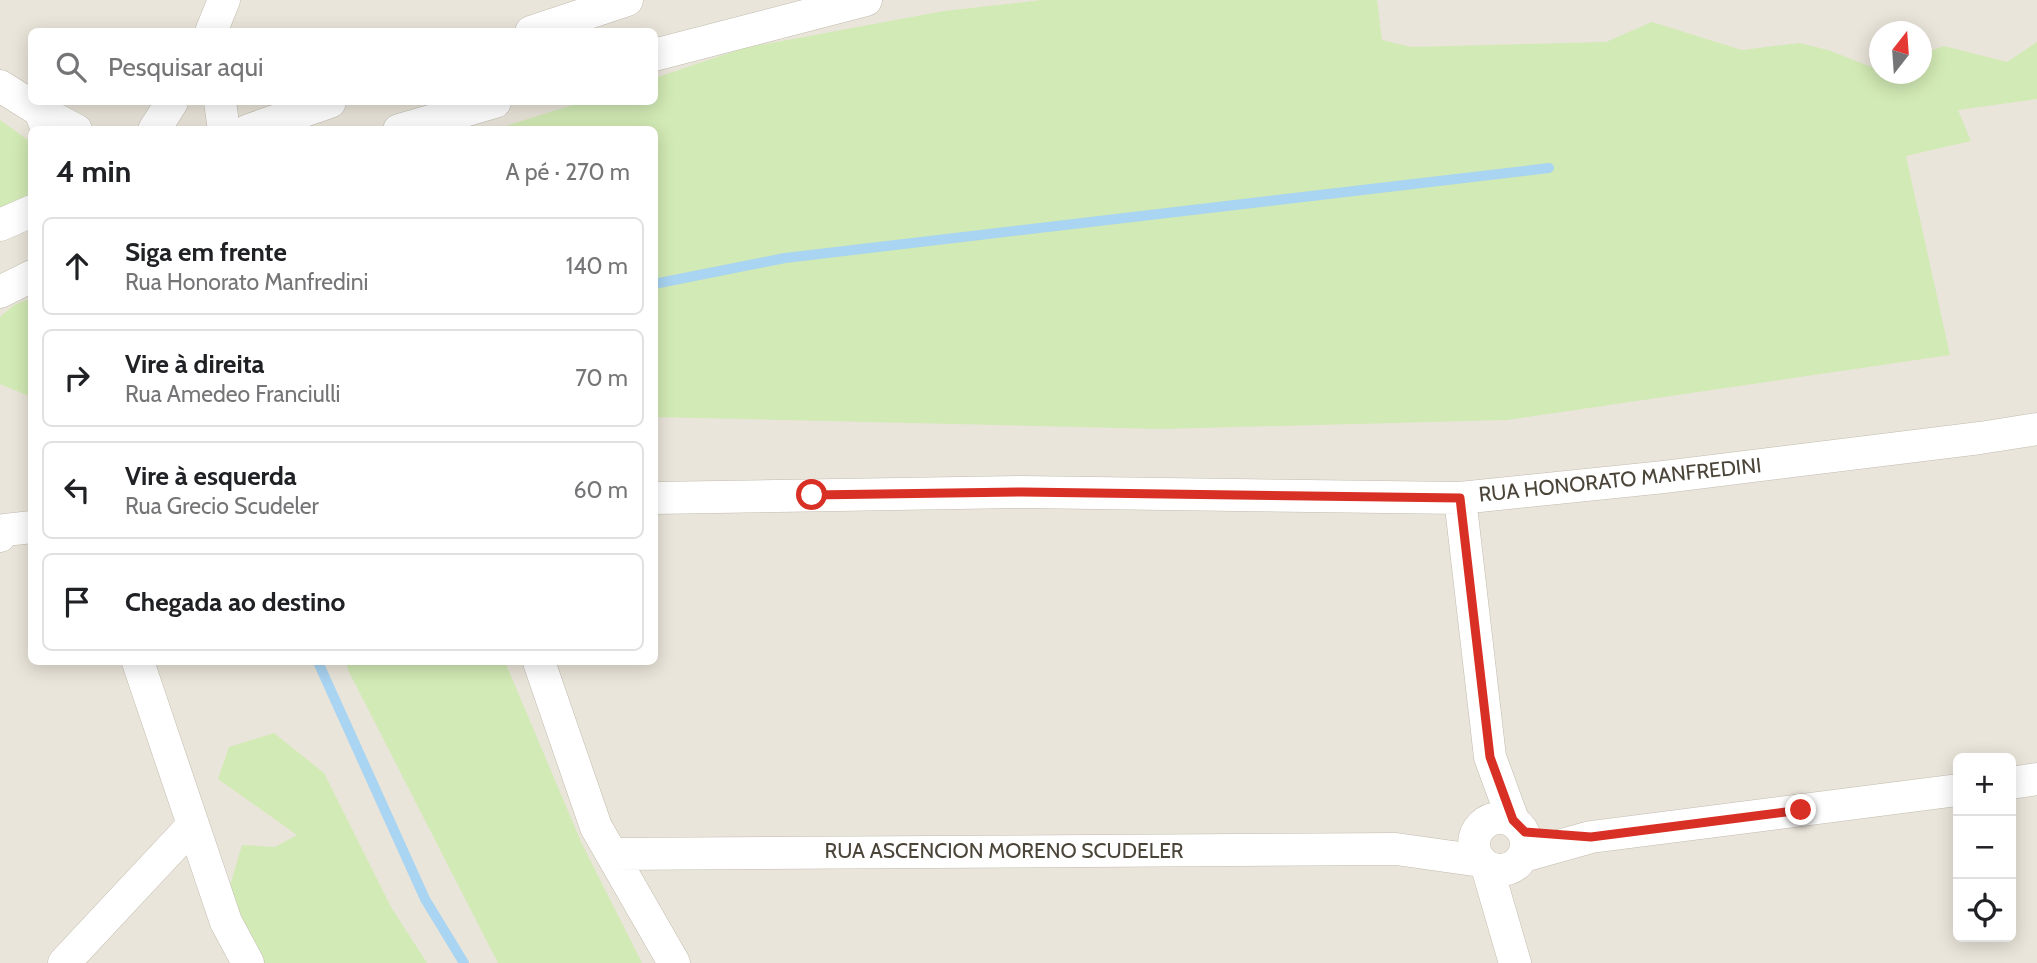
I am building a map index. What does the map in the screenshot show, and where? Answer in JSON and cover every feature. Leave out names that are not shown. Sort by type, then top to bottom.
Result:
[{"type":"street","points":[[211,28],[224,0]]},
{"type":"street","points":[[658,54],[866,0]]},
{"type":"street","points":[[542,28],[620,1]]},
{"type":"street","points":[[0,86],[44,120],[63,126]]},
{"type":"street","points":[[157,126],[170,105]]},
{"type":"street","points":[[220,105],[223,126]]},
{"type":"street","points":[[261,126],[321,105]]},
{"type":"street","points":[[413,126],[485,105]]},
{"type":"street","points":[[0,225],[28,213]]},
{"type":"street","points":[[0,292],[28,278]]},
{"type":"street","name":"RUA HONORATO MANFREDINI","points":[[658,498],[1022,492],[1460,498],[1678,475],[1970,440],[2037,429]]},
{"type":"street","points":[[1460,498],[1490,757],[1481,847],[1515,962]]},
{"type":"street","points":[[139,665],[226,922],[248,963]]},
{"type":"street","points":[[540,665],[596,827],[674,963]]},
{"type":"street","points":[[1490,757],[1520,843],[1515,962]]},
{"type":"street","points":[[2016,782],[2037,779]]},
{"type":"street","points":[[1520,843],[1591,837],[1953,791]]},
{"type":"street","points":[[1481,847],[1497,817],[1520,843]]},
{"type":"street","points":[[64,963],[193,825]]},
{"type":"street","points":[[1481,847],[1503,871],[1520,843]]},
{"type":"street","name":"RUA ASCENCION MORENO SCUDELER","points":[[612,854],[1481,847]]},
{"type":"shaded area","points":[[0,0],[2037,0],[2037,963],[0,963]]},
{"type":"green space","points":[[1042,0],[1377,0],[1382,40],[1411,47],[1606,42],[1652,22],[1742,50],[1799,43],[1828,50],[1869,66],[1869,84],[1932,84],[1932,50],[1944,46],[2007,62],[2037,42],[2037,99],[1958,110],[1971,141],[1906,156],[1950,355],[1507,420],[1161,429],[658,417],[658,126],[506,126],[572,105],[658,105],[658,77],[744,48],[944,11]]},
{"type":"green space","points":[[0,120],[28,140],[28,204],[0,214]]},
{"type":"green space","points":[[28,299],[28,396],[0,384],[0,317],[14,305]]},
{"type":"green space","points":[[347,665],[506,665],[582,844],[642,963],[498,963]]},
{"type":"green space","points":[[274,733],[324,773],[391,907],[427,963],[263,963],[229,889],[242,845],[275,847],[297,835],[218,779],[229,747]]},
{"type":"waterway","points":[[658,283],[785,258],[1549,168]]},
{"type":"waterway","points":[[319,665],[425,899],[464,963]]},
{"type":"route","points":[[812,495],[1022,492],[1460,498],[1490,757],[1513,820],[1525,832],[1591,837],[1801,810]]}]
